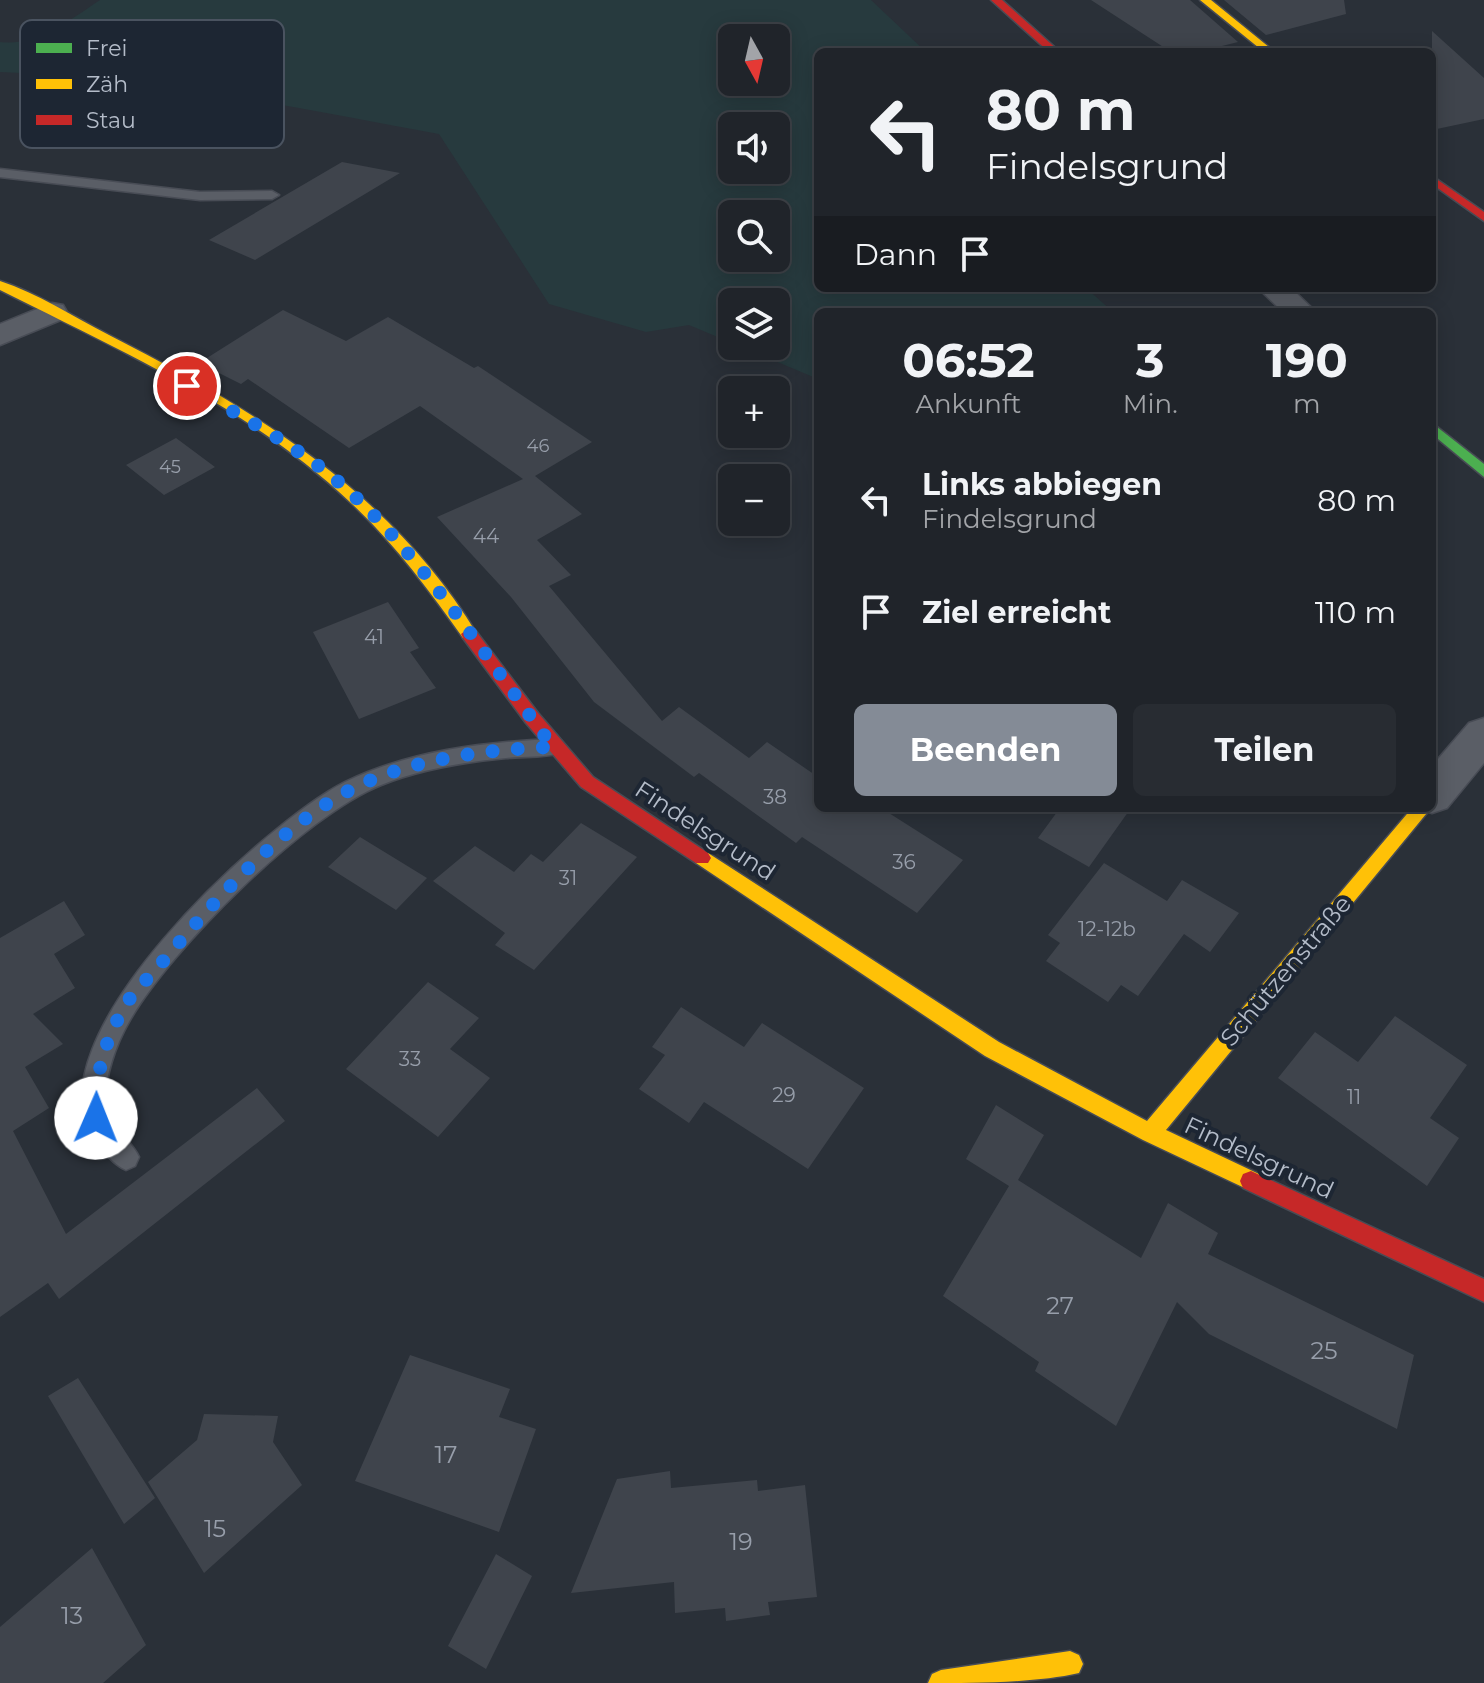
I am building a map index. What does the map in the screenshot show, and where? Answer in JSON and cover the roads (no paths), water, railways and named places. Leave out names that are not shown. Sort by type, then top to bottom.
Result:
[{"type":"street","points":[[996,0],[1050,48]]},
{"type":"street","points":[[1205,0],[1265,48]]},
{"type":"street","points":[[1436,182],[1484,218]]},
{"type":"street","name":"Findelsgrund","points":[[0,285],[241,415],[340,484],[411,558],[553,747],[587,782],[992,1049],[1150,1133],[1484,1291]]},
{"type":"street","points":[[1278,292],[1296,308]]},
{"type":"street","points":[[0,336],[52,312]]},
{"type":"street","points":[[1436,430],[1484,472]]},
{"type":"street","points":[[1436,791],[1484,734]]},
{"type":"street","name":"Schützenstraße","points":[[1150,1133],[1419,812]]},
{"type":"street","points":[[941,1683],[1070,1664]]},
{"type":"lane","points":[[0,173],[200,196],[272,195]]},
{"type":"lane","points":[[126,1157],[96,1118],[95,1081],[104,1048],[125,1005],[256,865],[301,823],[352,789],[471,753],[553,747]]}]
